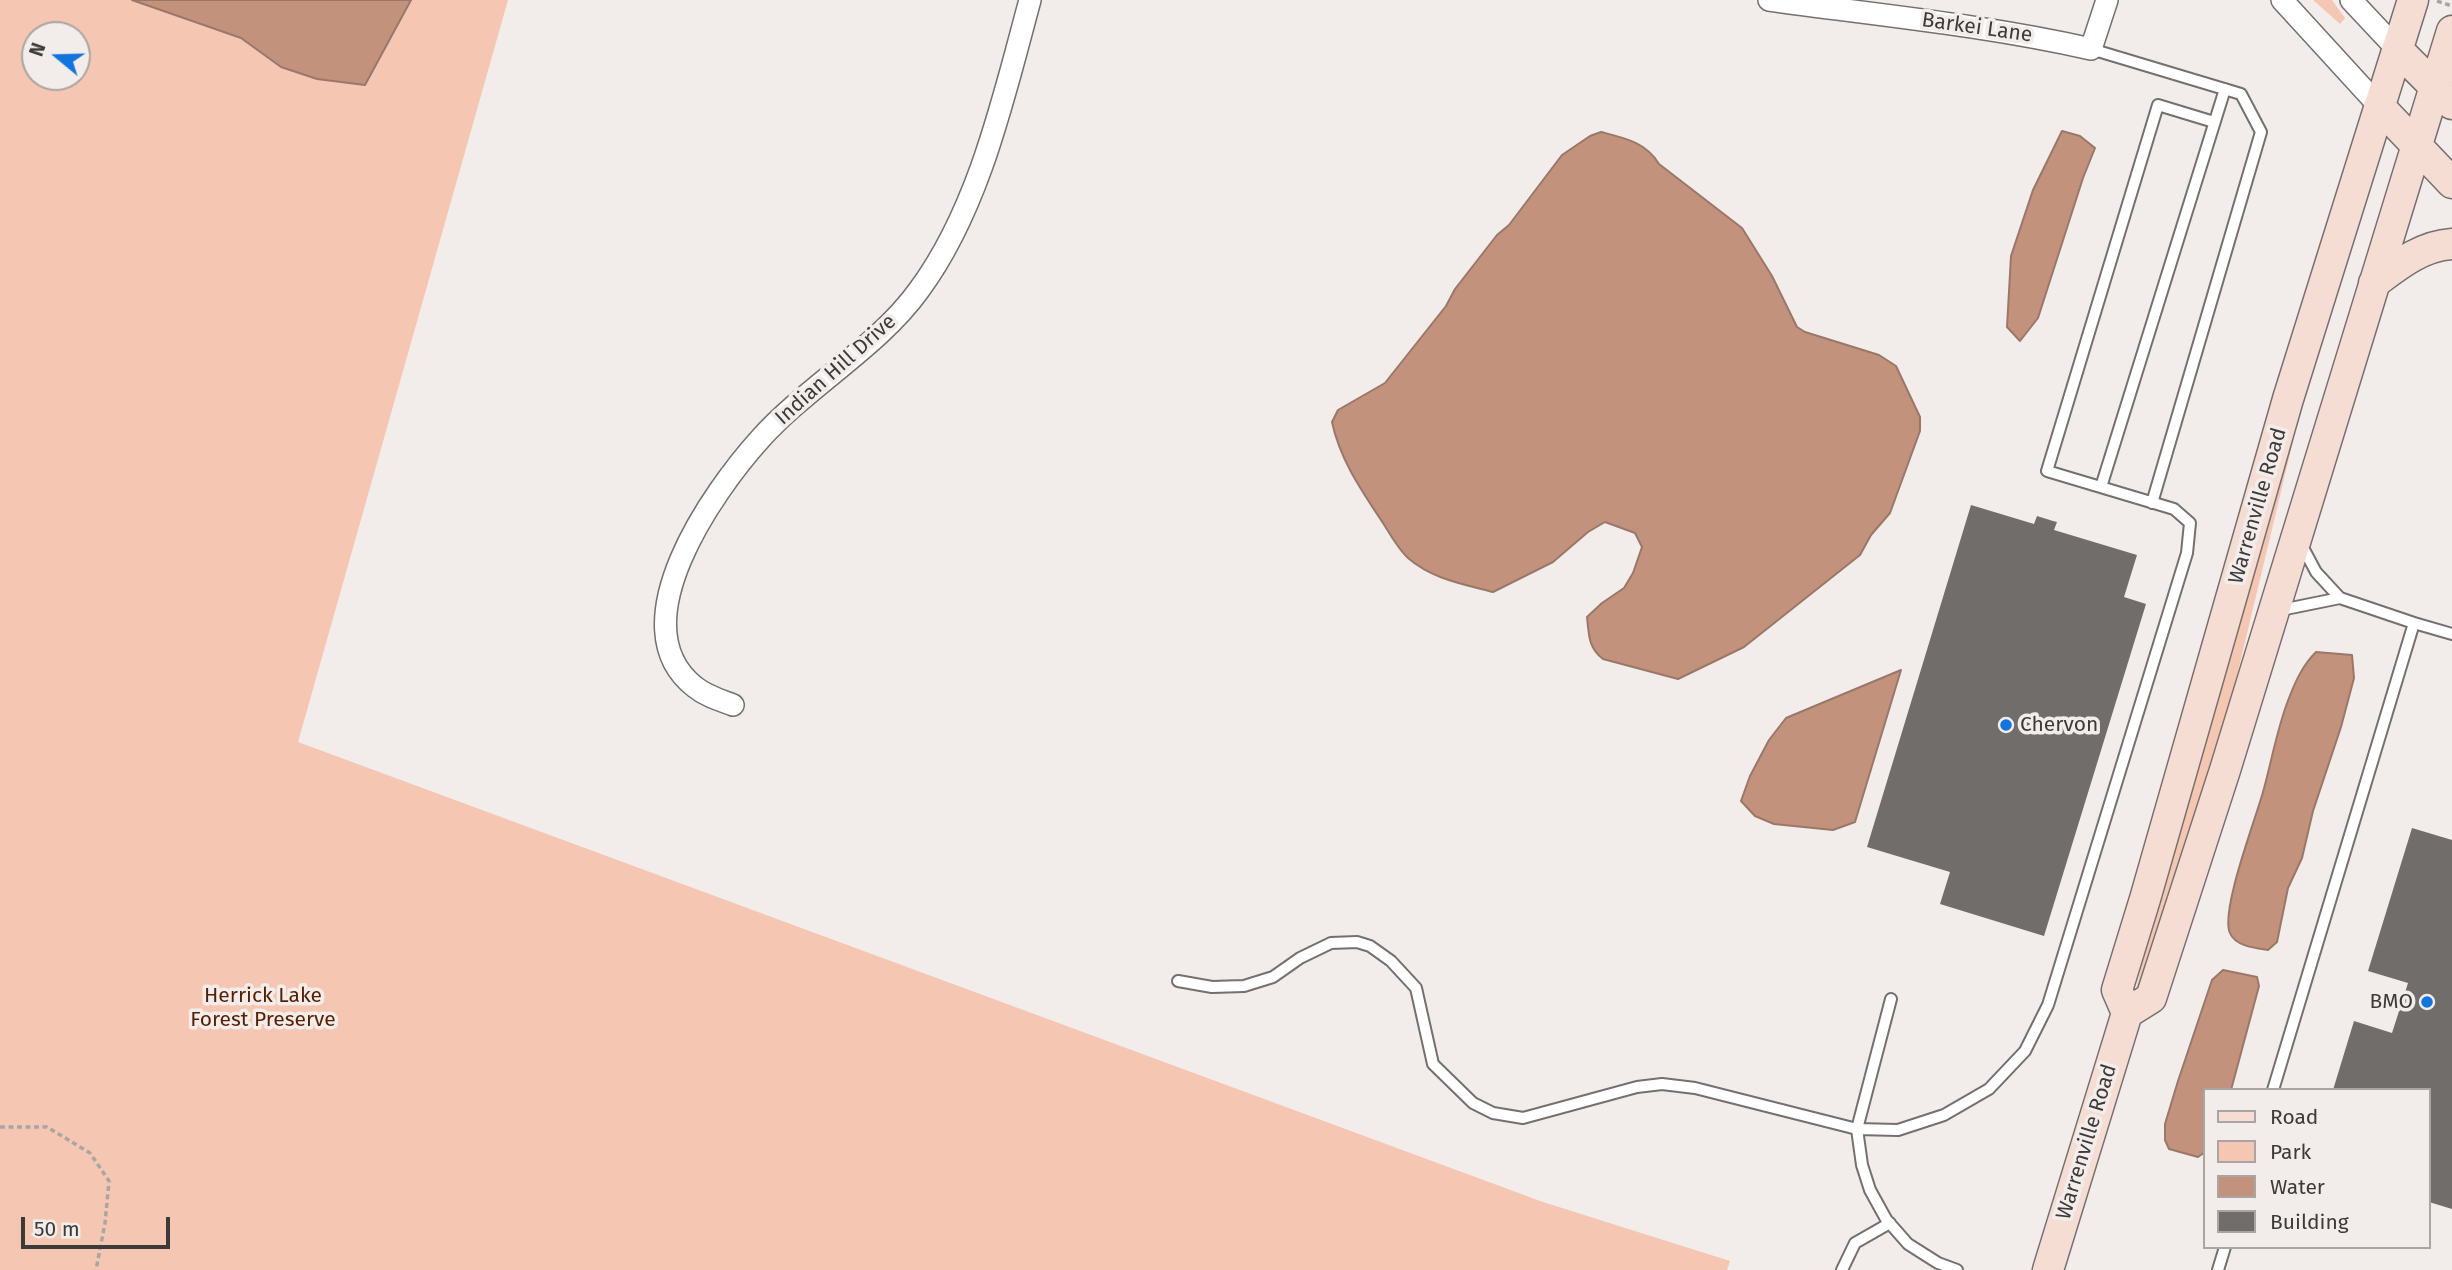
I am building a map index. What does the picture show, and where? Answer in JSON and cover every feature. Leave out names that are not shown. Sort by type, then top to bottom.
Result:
[{"type":"main road","name":"Warrenville Road","points":[[2048,1270],[2127,1013],[2117,990],[2288,399],[2413,0]]},
{"type":"main road","points":[[2127,1013],[2151,998],[2225,770],[2417,144],[2443,95],[2452,31]]},
{"type":"main road","points":[[2397,49],[2443,95]]},
{"type":"main road","points":[[2379,106],[2452,183]]},
{"type":"main road","points":[[2374,284],[2417,253],[2442,244],[2452,244]]},
{"type":"street","name":"Indian Hill Drive","points":[[733,705],[708,696],[696,688],[674,663],[668,648],[664,621],[666,604],[676,575],[702,520],[733,472],[761,438],[905,308],[946,248],[987,149],[1030,0]]},
{"type":"street","name":"Barkei Lane","points":[[1769,0],[1984,28],[2049,38],[2091,48]]},
{"type":"street","points":[[2091,48],[2107,0]]},
{"type":"street","points":[[2282,0],[2379,106]]},
{"type":"street","points":[[2351,0],[2397,49]]},
{"type":"lane","points":[[2091,48],[2241,94],[2261,132],[2152,503]]},
{"type":"lane","points":[[2101,487],[2225,89]]},
{"type":"lane","points":[[1178,982],[1212,987],[1244,986],[1273,976],[1300,958],[1331,943],[1357,942],[1370,946],[1391,961],[1416,988],[1433,1064],[1473,1103],[1493,1113],[1523,1118],[1637,1087],[1662,1084],[1695,1087],[1857,1129],[1898,1130],[1944,1115],[1989,1089],[2025,1051],[2048,1005],[2187,553],[2190,523],[2174,509],[2047,471],[2158,105],[2214,122]]},
{"type":"lane","points":[[2297,537],[2316,572],[2340,598],[2452,634]]},
{"type":"lane","points":[[2274,611],[2340,598]]},
{"type":"lane","points":[[2274,1088],[2414,623]]},
{"type":"lane","points":[[1891,999],[1857,1129],[1862,1165],[1870,1190],[1889,1223],[1908,1244],[1938,1263],[1957,1270]]},
{"type":"lane","points":[[1842,1270],[1854,1243],[1889,1223]]},
{"type":"lane","points":[[2218,1270],[2224,1249]]},
{"type":"path","points":[[2431,0],[2452,6]]},
{"type":"path","points":[[0,1127],[47,1128],[90,1153],[109,1181],[105,1223],[96,1270]]},
{"type":"green space","name":"Herrick Lake Forest Preserve","points":[[0,0],[132,0],[241,38],[281,67],[317,78],[379,57],[411,0],[508,0],[298,742],[1543,1202],[1730,1261],[1727,1270],[0,1270]]},
{"type":"green space","points":[[2313,0],[2332,0],[2345,18],[2340,24]]},
{"type":"green space","points":[[2290,431],[2295,433],[2227,717],[2139,998],[2134,997],[2156,906]]},
{"type":"water","points":[[132,0],[411,0],[365,85],[317,79],[281,67],[241,38]]},
{"type":"water","points":[[2062,131],[2080,136],[2095,148],[2038,318],[2020,341],[2007,327],[2011,256],[2033,190]]},
{"type":"water","points":[[1601,132],[1641,146],[1659,164],[1742,228],[1772,276],[1797,327],[1805,332],[1879,355],[1896,366],[1920,417],[1920,431],[1890,513],[1871,535],[1860,555],[1744,647],[1678,679],[1603,659],[1594,650],[1590,640],[1587,617],[1624,588],[1633,573],[1642,547],[1635,533],[1605,522],[1588,532],[1553,562],[1493,592],[1448,580],[1417,565],[1398,546],[1353,475],[1340,449],[1332,422],[1338,410],[1385,383],[1446,306],[1455,289],[1497,235],[1509,225],[1562,155],[1590,136]]},
{"type":"water","points":[[2316,652],[2352,655],[2354,678],[2313,811],[2302,858],[2288,888],[2277,942],[2268,950],[2252,947],[2236,941],[2230,933],[2228,922],[2234,886],[2285,709],[2300,673]]},
{"type":"water","points":[[1901,670],[1855,822],[1833,830],[1774,824],[1755,816],[1741,801],[1750,776],[1769,740],[1786,718]]},
{"type":"water","points":[[2223,970],[2257,977],[2259,986],[2232,1088],[2204,1088],[2204,1153],[2198,1157],[2169,1149],[2165,1140],[2165,1124],[2212,980]]},
{"type":"building","name":"Chervon","points":[[1971,505],[2034,524],[2037,516],[2057,522],[2054,530],[2137,555],[2124,597],[2146,604],[2044,936],[1940,904],[1950,872],[1867,847]]},
{"type":"building","name":"BMO","points":[[2412,828],[2452,840],[2452,1209],[2431,1203],[2431,1088],[2334,1088],[2354,1021],[2392,1033],[2408,983],[2368,971]]},
{"type":"place","name":"Chervon","points":[[2006,725]]},
{"type":"place","name":"BMO","points":[[2427,1002]]}]
